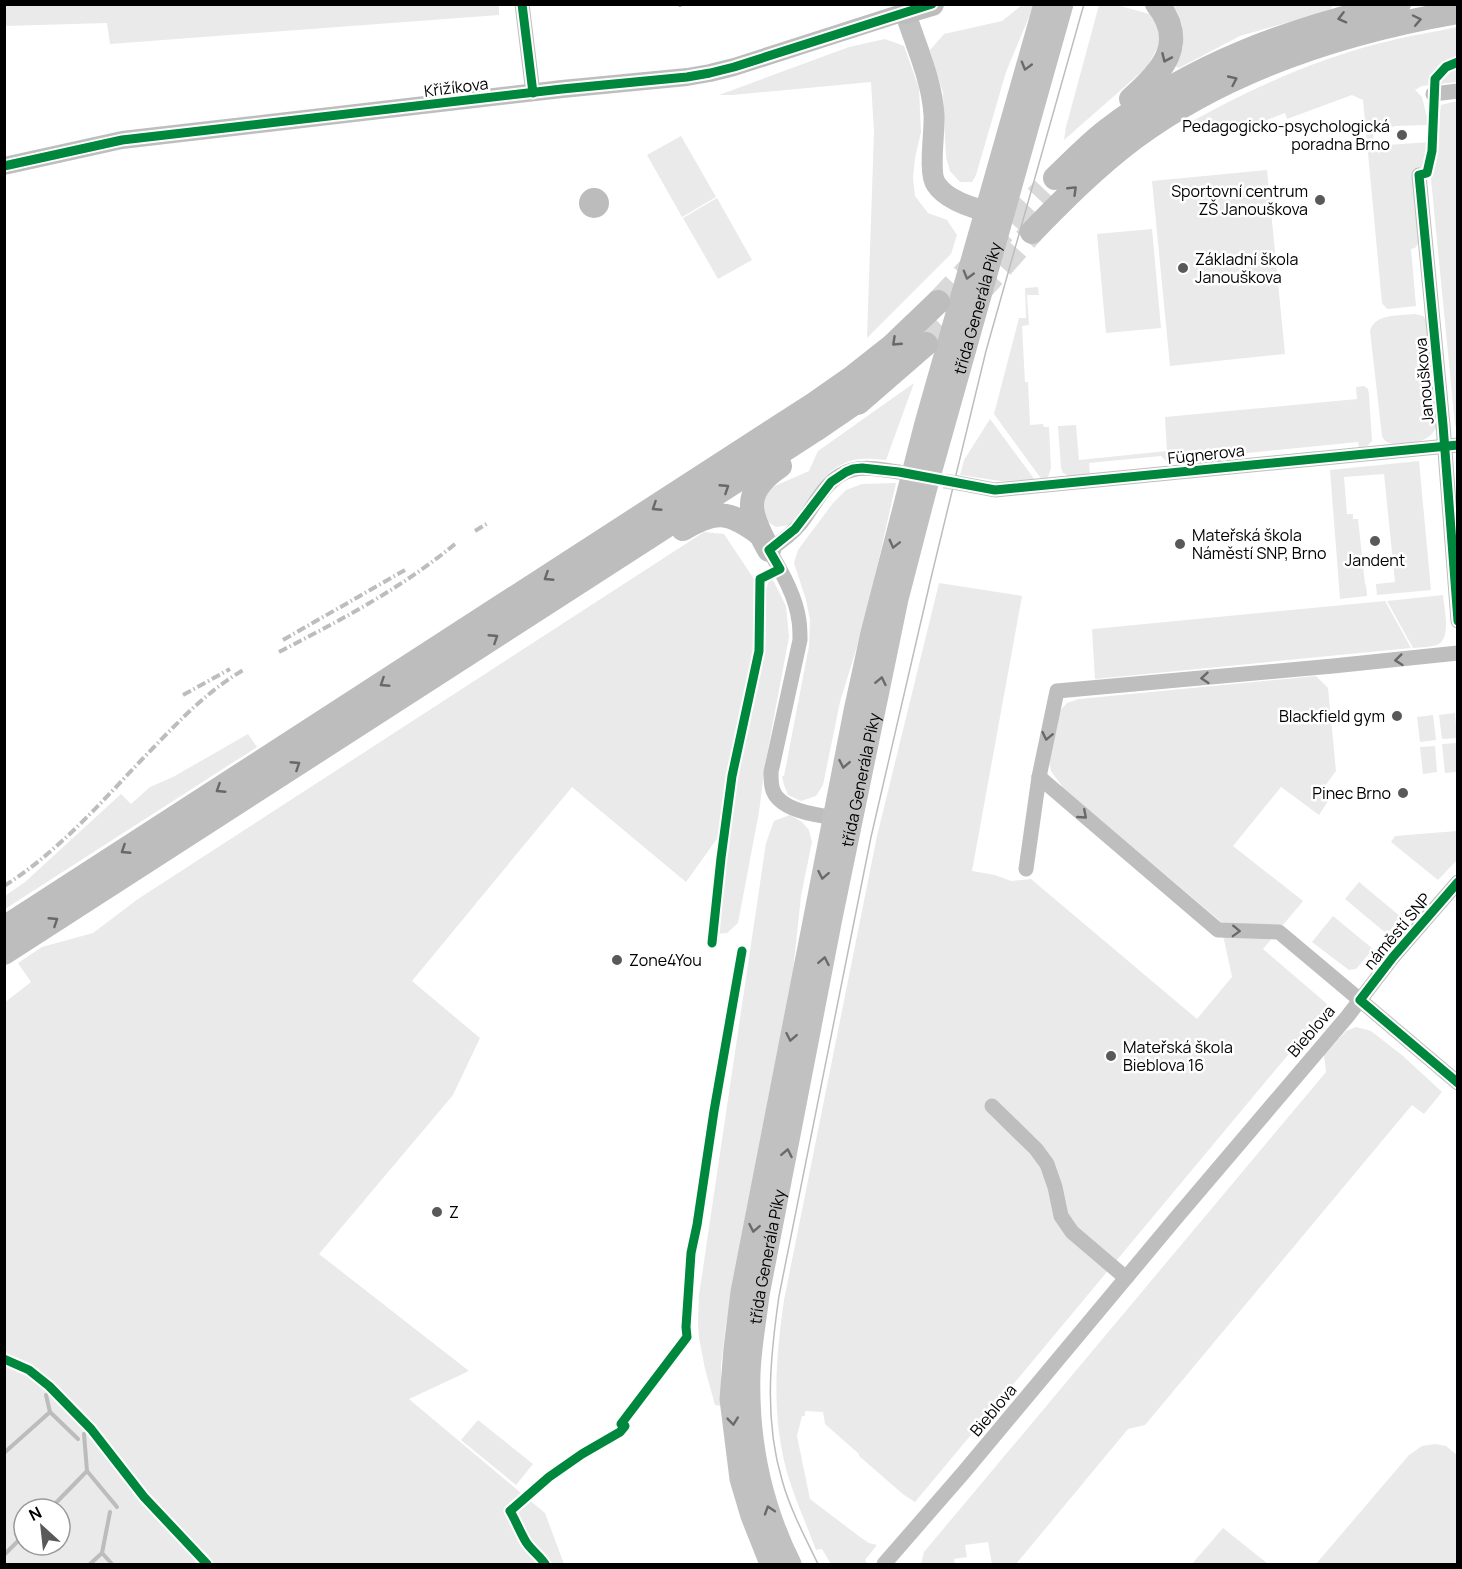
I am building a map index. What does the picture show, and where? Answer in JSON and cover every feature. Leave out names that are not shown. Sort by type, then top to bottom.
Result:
[{"type":"highway","points":[[905,12],[932,4]]},
{"type":"highway","points":[[1157,4],[1167,18],[1171,39],[1165,63],[1157,75],[1098,130],[1049,183],[1105,132],[1135,110],[1167,89],[1214,64],[1255,46],[1317,25],[1399,4]]},
{"type":"highway","points":[[1032,232],[1092,172],[1132,139],[1180,107],[1218,87],[1261,67],[1335,40],[1422,18],[1458,12]]},
{"type":"highway","points":[[4,928],[821,400],[892,346],[938,302]]},
{"type":"highway","points":[[4,953],[816,430],[935,350]]},
{"type":"highway","points":[[764,542],[752,511],[753,495],[757,486],[769,473],[821,439],[869,393]]},
{"type":"highway","points":[[587,577],[644,554],[686,527],[711,516],[732,516],[747,524],[764,542]]},
{"type":"main road","name":"třída Generála Píky","points":[[790,1564],[780,1544],[758,1474],[750,1397],[752,1351],[759,1295],[843,819],[854,711],[869,644],[928,478],[972,328],[991,214],[1011,189],[1053,7]]},
{"type":"main road","name":"třída Generála Píky","points":[[928,478],[935,350],[991,214],[1053,7]]},
{"type":"main road","points":[[905,12],[933,99],[935,127],[932,167],[934,182],[945,195],[991,214]]},
{"type":"main road","name":"třída Generála Píky","points":[[770,1564],[751,1516],[740,1479],[730,1399],[732,1374],[741,1293],[843,819]]},
{"type":"street","points":[[522,4],[533,93]]},
{"type":"street","name":"Křižíkova","points":[[4,166],[122,140],[710,74],[905,12]]},
{"type":"street","points":[[1433,94],[1458,91]]},
{"type":"street","name":"Janouškova","points":[[1419,175],[1443,425],[1450,446],[1458,621]]},
{"type":"street","name":"Fügnerova","points":[[764,542],[795,529],[826,487],[853,469],[862,468],[995,490],[1450,446]]},
{"type":"street","points":[[764,542],[780,568],[794,602],[799,620],[800,640],[771,772],[771,787],[783,805],[843,819]]},
{"type":"street","points":[[1026,869],[1039,777],[1057,691],[1458,653]]},
{"type":"street","points":[[1039,777],[1218,930],[1278,932],[1458,1083]]},
{"type":"street","name":"náměstí SNP","points":[[1360,1000],[1393,957],[1458,882]]},
{"type":"street","name":"Bieblova","points":[[884,1564],[1360,1000]]},
{"type":"street","points":[[992,1106],[1036,1149],[1047,1164],[1061,1216],[1072,1232],[1126,1278]]},
{"type":"shaded area","points":[[5,4],[499,4],[499,15],[110,44],[107,23],[4,26]]},
{"type":"shaded area","points":[[1022,5],[1034,5],[1006,72],[976,175],[972,182],[960,182],[950,171],[946,157],[943,93],[930,50],[944,34],[1002,21]]},
{"type":"shaded area","points":[[1099,5],[1117,5],[1153,15],[1157,21],[1160,43],[1147,67],[1064,140],[1066,127]]},
{"type":"shaded area","points":[[1171,5],[1332,5],[1331,10],[1240,36],[1179,68],[1175,66],[1183,47],[1182,25]]},
{"type":"shaded area","points":[[1457,27],[1457,82],[1422,86],[1415,90],[1422,97],[1429,125],[1373,129],[1374,146],[1430,142],[1425,170],[1414,171],[1420,241],[1415,248],[1411,249],[1416,306],[1388,309],[1382,303],[1363,100],[1352,95],[1287,119],[1285,113],[1228,135],[1180,128],[1230,101],[1308,66],[1362,48]]},
{"type":"shaded area","points":[[885,39],[904,46],[919,88],[921,132],[913,178],[915,196],[928,213],[947,220],[957,235],[951,254],[867,338],[874,132],[871,82],[719,95],[849,47]]},
{"type":"shaded area","points":[[1458,101],[1457,430],[1430,169],[1441,105]]},
{"type":"shaded area","points":[[681,136],[716,197],[682,217],[647,155]]},
{"type":"shaded area","points":[[1267,170],[1285,354],[1170,366],[1152,181]]},
{"type":"shaded area","points":[[594,188],[605,192],[609,203],[605,214],[594,218],[583,214],[579,203],[583,192]]},
{"type":"shaded area","points":[[717,198],[752,260],[718,279],[683,218]]},
{"type":"shaded area","points":[[1152,229],[1161,328],[1106,333],[1097,234]]},
{"type":"shaded area","points":[[1038,287],[1039,295],[1027,295],[1029,325],[1022,326],[1030,425],[1043,424],[1044,427],[1049,427],[1051,468],[1048,477],[1042,480],[994,414],[1019,318],[1026,318],[1025,288]]},
{"type":"shaded area","points":[[1415,314],[1427,320],[1437,425],[1430,436],[1425,439],[1413,443],[1393,444],[1386,442],[1382,436],[1370,331],[1373,325],[1382,318]]},
{"type":"shaded area","points":[[914,383],[886,460],[860,459],[838,466],[822,482],[790,525],[776,527],[763,519],[760,503],[768,489],[809,471],[818,451]]},
{"type":"shaded area","points":[[1364,386],[1368,389],[1369,394],[1372,441],[1367,446],[1359,448],[1358,442],[1228,455],[1228,461],[1194,465],[1192,451],[1169,453],[1169,464],[1161,456],[1089,463],[1090,475],[1071,477],[1063,473],[1061,468],[1058,426],[1076,425],[1079,460],[1167,451],[1165,417],[1357,399],[1356,387]]},
{"type":"shaded area","points":[[990,419],[1035,480],[1000,481],[960,475],[964,460]]},
{"type":"shaded area","points":[[1419,461],[1431,590],[1377,595],[1376,584],[1395,582],[1384,474],[1344,477],[1347,514],[1353,514],[1353,519],[1358,519],[1367,596],[1340,599],[1330,470]]},
{"type":"shaded area","points":[[896,483],[866,617],[840,702],[823,785],[816,796],[801,801],[788,795],[782,776],[784,776],[809,646],[810,620],[794,563],[798,550],[833,503],[846,490],[862,484]]},
{"type":"shaded area","points":[[704,532],[724,534],[764,594],[770,578],[774,582],[786,606],[789,637],[738,923],[727,933],[716,934],[727,833],[721,833],[686,882],[572,787],[412,981],[480,1038],[453,1095],[319,1254],[469,1371],[409,1399],[545,1513],[564,1564],[5,1564],[4,1003],[31,982],[18,963],[42,947],[93,933],[138,899]]},
{"type":"shaded area","points":[[939,583],[1022,596],[972,871],[995,875],[1011,881],[1031,879],[1197,1019],[1232,977],[1220,921],[1064,789],[1051,771],[1048,755],[1056,715],[1067,703],[1079,699],[1316,676],[1328,688],[1336,771],[1322,790],[1330,798],[1319,815],[1281,787],[1233,846],[1303,901],[1263,949],[1328,1007],[915,1502],[859,1456],[825,1424],[823,1412],[805,1411],[797,1436],[810,1499],[860,1537],[877,1545],[865,1560],[868,1564],[831,1564],[822,1549],[816,1550],[792,1489],[785,1464],[779,1432],[776,1394],[779,1338],[784,1300],[877,836]]},
{"type":"shaded area","points":[[1443,595],[1446,630],[1442,642],[1434,646],[1413,648],[1387,601]]},
{"type":"shaded area","points":[[1385,601],[1411,648],[1095,679],[1093,629]]},
{"type":"shaded area","points":[[1455,713],[1457,738],[1442,739],[1439,715]]},
{"type":"shaded area","points":[[1433,715],[1436,740],[1420,742],[1417,717]]},
{"type":"shaded area","points":[[248,734],[257,747],[5,909],[5,896],[25,882],[121,794],[131,804],[150,787],[173,777]]},
{"type":"shaded area","points":[[1457,743],[1457,772],[1445,773],[1442,744]]},
{"type":"shaded area","points":[[1435,746],[1437,772],[1423,774],[1420,747]]},
{"type":"shaded area","points":[[790,815],[802,822],[809,830],[812,842],[801,896],[793,971],[726,1325],[721,1366],[721,1406],[715,1405],[705,1369],[699,1338],[699,1295],[766,843],[774,821]]},
{"type":"shaded area","points":[[1457,831],[1456,861],[1438,880],[1391,842],[1395,836]]},
{"type":"shaded area","points":[[1359,882],[1401,917],[1387,934],[1345,899]]},
{"type":"shaded area","points":[[1333,916],[1373,949],[1356,969],[1349,970],[1312,942]]},
{"type":"shaded area","points":[[1356,1027],[1371,1031],[1403,1056],[1442,1092],[1424,1114],[1412,1105],[1145,1425],[1128,1429],[1016,1564],[992,1564],[988,1542],[965,1545],[967,1557],[954,1559],[955,1564],[921,1564],[924,1552],[1326,1072],[1324,1055],[1346,1031]]},
{"type":"shaded area","points":[[478,1420],[533,1464],[516,1485],[461,1440]]},
{"type":"shaded area","points":[[1435,1444],[1446,1446],[1457,1455],[1457,1564],[1316,1564],[1409,1455],[1422,1446]]},
{"type":"shaded area","points":[[1223,1528],[1268,1564],[1192,1564]]},
{"type":"waterway","points":[[4,1453],[50,1412],[46,1395]]},
{"type":"waterway","points":[[50,1412],[78,1439]]},
{"type":"waterway","points":[[62,1497],[87,1471],[84,1434]]},
{"type":"waterway","points":[[87,1471],[117,1507]]},
{"type":"waterway","points":[[90,1564],[102,1553],[110,1512]]},
{"type":"waterway","points":[[4,1555],[12,1547]]},
{"type":"waterway","points":[[102,1553],[112,1564]]},
{"type":"tunnel","points":[[938,302],[1044,189]]},
{"type":"tunnel","points":[[926,344],[972,300],[1032,232]]},
{"type":"tunnel","points":[[944,481],[958,483]]},
{"type":"tram line","points":[[818,1564],[785,1491],[776,1457],[770,1388],[779,1296],[871,837],[931,578],[986,351],[1084,4]]},
{"type":"railway","points":[[475,531],[488,523]]},
{"type":"railway","points":[[279,652],[392,589],[455,544]]},
{"type":"railway","points":[[283,640],[405,570]]},
{"type":"railway","points":[[183,695],[230,669]]},
{"type":"railway","points":[[4,886],[65,838],[197,704],[220,685],[245,669]]},
{"type":"cycle path","points":[[522,4],[533,93]]},
{"type":"cycle path","points":[[4,166],[122,140],[710,73],[932,4]]},
{"type":"cycle path","points":[[1458,62],[1446,67],[1435,79],[1432,151],[1427,173],[1419,175],[1443,425],[1458,621]]},
{"type":"cycle path","points":[[712,943],[732,776],[759,651],[760,579],[780,569],[769,550],[795,529],[831,482],[846,472],[862,468],[899,472],[995,490],[1458,445]]},
{"type":"cycle path","points":[[1458,882],[1393,957],[1360,1000],[1458,1083]]},
{"type":"cycle path","points":[[545,1564],[526,1542],[510,1511],[549,1477],[620,1432],[625,1426],[621,1424],[687,1337],[691,1253],[742,951]]},
{"type":"cycle path","points":[[4,1359],[29,1370],[49,1386],[91,1429],[144,1497],[207,1564]]},
{"type":"place","name":"Pedagogicko-psychologická poradna Brno","points":[[1402,135]]},
{"type":"place","name":"Sportovní centrum ZŠ Janouškova","points":[[1320,200]]},
{"type":"place","name":"Základní škola Janouškova","points":[[1183,268]]},
{"type":"place","name":"Jandent","points":[[1375,541]]},
{"type":"place","name":"Mateřská škola Náměstí SNP, Brno","points":[[1180,544]]},
{"type":"place","name":"Blackfield gym","points":[[1397,716]]},
{"type":"place","name":"Pinec Brno","points":[[1403,793]]},
{"type":"place","name":"Zone4You","points":[[617,960]]},
{"type":"place","name":"Mateřská škola Bieblova 16","points":[[1111,1056]]},
{"type":"place","name":"Z","points":[[437,1212]]}]
